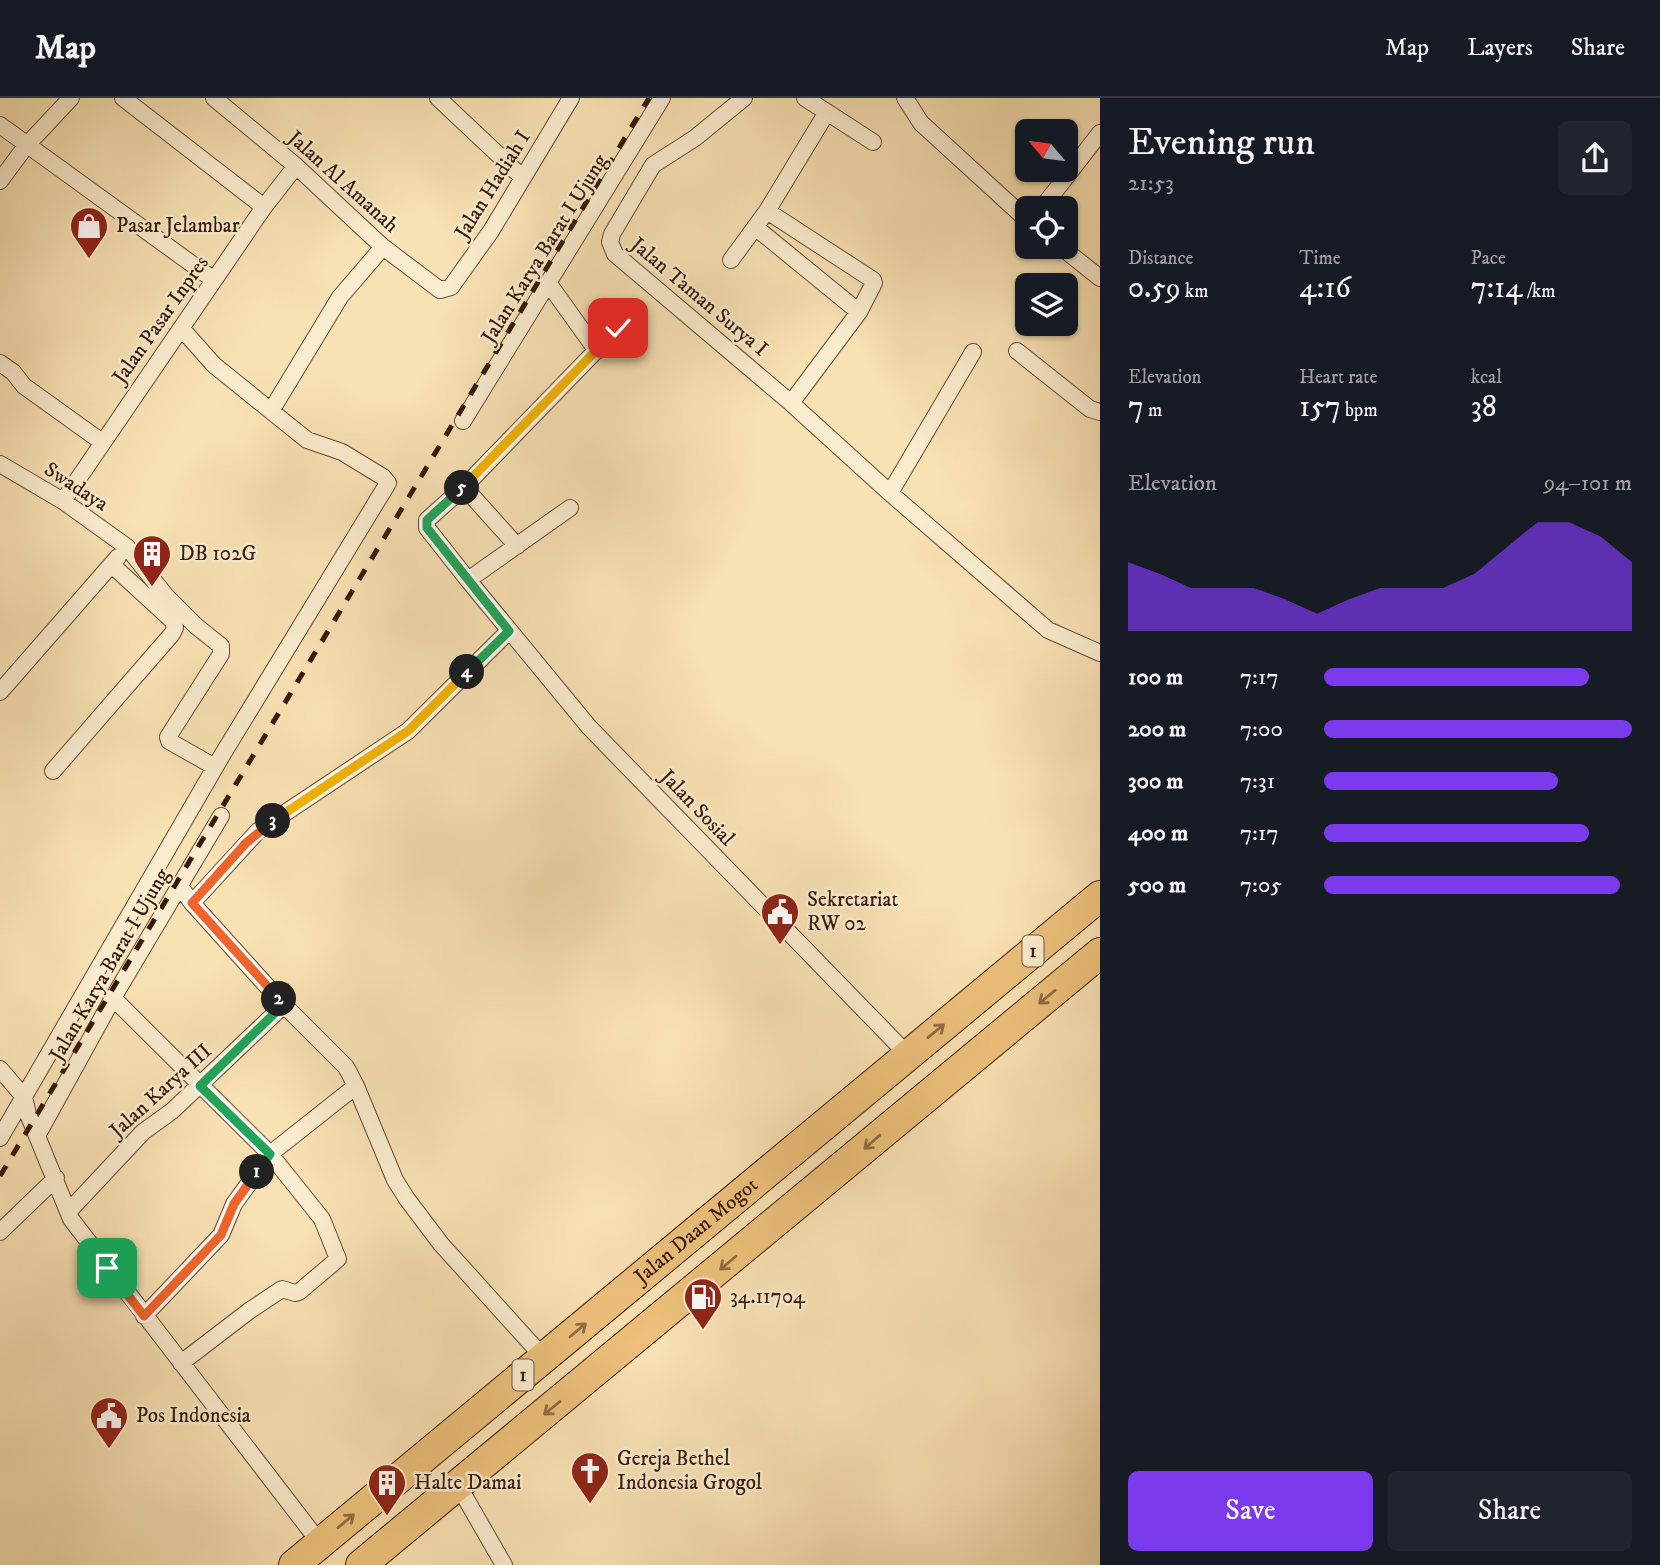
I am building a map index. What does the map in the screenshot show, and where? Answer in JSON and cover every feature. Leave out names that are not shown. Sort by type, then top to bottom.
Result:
[{"type":"highway","name":"Jalan Daan Mogot","points":[[294,1565],[1100,896]]},
{"type":"highway","name":"Jalan Daan Mogot","points":[[361,1565],[1100,953]]},
{"type":"highway","points":[[783,1160],[808,1196]]},
{"type":"highway","points":[[753,1185],[780,1220]]},
{"type":"street","points":[[0,181],[26,146],[71,98]]},
{"type":"street","points":[[124,98],[264,208]]},
{"type":"street","name":"Jalan Al Amanah","points":[[214,98],[296,166],[383,247],[437,288],[447,289]]},
{"type":"street","points":[[438,98],[523,178]]},
{"type":"street","name":"Jalan Hadiah I","points":[[447,289],[458,278],[491,231],[570,98]]},
{"type":"street","name":"Jalan Karya Barat I Ujung","points":[[463,421],[662,98]]},
{"type":"street","name":"Jalan Taman Surya I","points":[[744,98],[695,138],[653,166],[614,230],[610,242],[615,254],[791,403],[1048,630],[1100,653]]},
{"type":"street","points":[[805,98],[873,142]]},
{"type":"street","points":[[905,98],[921,123],[1015,209]]},
{"type":"street","points":[[731,260],[767,211],[827,112]]},
{"type":"street","points":[[0,125],[214,281]]},
{"type":"street","points":[[1051,196],[1100,133]]},
{"type":"street","name":"Jalan Pasar Inpres","points":[[63,501],[264,208],[296,166]]},
{"type":"street","points":[[767,211],[873,280],[874,286],[859,312],[791,403]]},
{"type":"street","points":[[755,227],[859,312]]},
{"type":"street","points":[[271,411],[340,297],[383,247]]},
{"type":"street","points":[[1076,259],[1100,278]]},
{"type":"street","points":[[549,284],[597,351]]},
{"type":"street","name":"Jalan Sosial","points":[[618,328],[464,486],[427,520],[426,525],[589,727],[907,1055]]},
{"type":"street","points":[[0,1138],[215,767],[388,481],[342,452],[307,440],[214,365],[182,329]]},
{"type":"street","points":[[1017,351],[1096,416]]},
{"type":"street","points":[[890,493],[973,352]]},
{"type":"street","points":[[0,363],[13,372],[24,386],[103,442]]},
{"type":"street","name":"Swadaya","points":[[0,464],[63,501],[127,547],[166,596],[221,646],[220,654],[167,737],[169,741],[215,767]]},
{"type":"street","points":[[464,486],[517,546]]},
{"type":"street","points":[[468,580],[570,508]]},
{"type":"street","points":[[0,692],[127,547]]},
{"type":"street","points":[[53,771],[175,628],[173,621],[112,565]]},
{"type":"street","points":[[192,903],[258,831],[408,731],[509,631]]},
{"type":"street","name":"Jalan Karya Barat I Ujung","points":[[37,1136],[113,998],[221,816]]},
{"type":"street","points":[[179,885],[192,903],[284,1004],[346,1067],[395,1180],[407,1199],[440,1244],[544,1358]]},
{"type":"street","points":[[113,998],[270,1154],[323,1219],[338,1259],[299,1292],[283,1288],[181,1363]]},
{"type":"street","name":"Jalan Karya III","points":[[68,1212],[143,1132],[200,1086],[284,1004]]},
{"type":"street","points":[[0,1069],[24,1097],[71,1219],[320,1543]]},
{"type":"street","points":[[144,1316],[221,1235],[234,1204],[270,1154],[356,1086]]},
{"type":"street","points":[[0,1232],[56,1178]]},
{"type":"street","points":[[458,1486],[504,1565]]},
{"type":"railway","points":[[0,1176],[649,98]]},
{"type":"place","name":"Pasar Jelambar","points":[[89,260]]},
{"type":"place","name":"DB 102G","points":[[152,588]]},
{"type":"place","name":"Sekretariat RW 02","points":[[780,946]]},
{"type":"place","name":"34.11704","points":[[703,1331]]},
{"type":"place","name":"Pos Indonesia","points":[[109,1450]]},
{"type":"place","name":"Gereja Bethel Indonesia Grogol","points":[[590,1505]]},
{"type":"place","name":"Halte Damai","points":[[387,1517]]},
{"type":"route","points":[[107,1268],[144,1316],[221,1235],[234,1204],[270,1154],[200,1086],[284,1004],[192,903],[258,831],[408,731],[509,631],[427,528],[427,520],[464,486],[618,328]]}]
